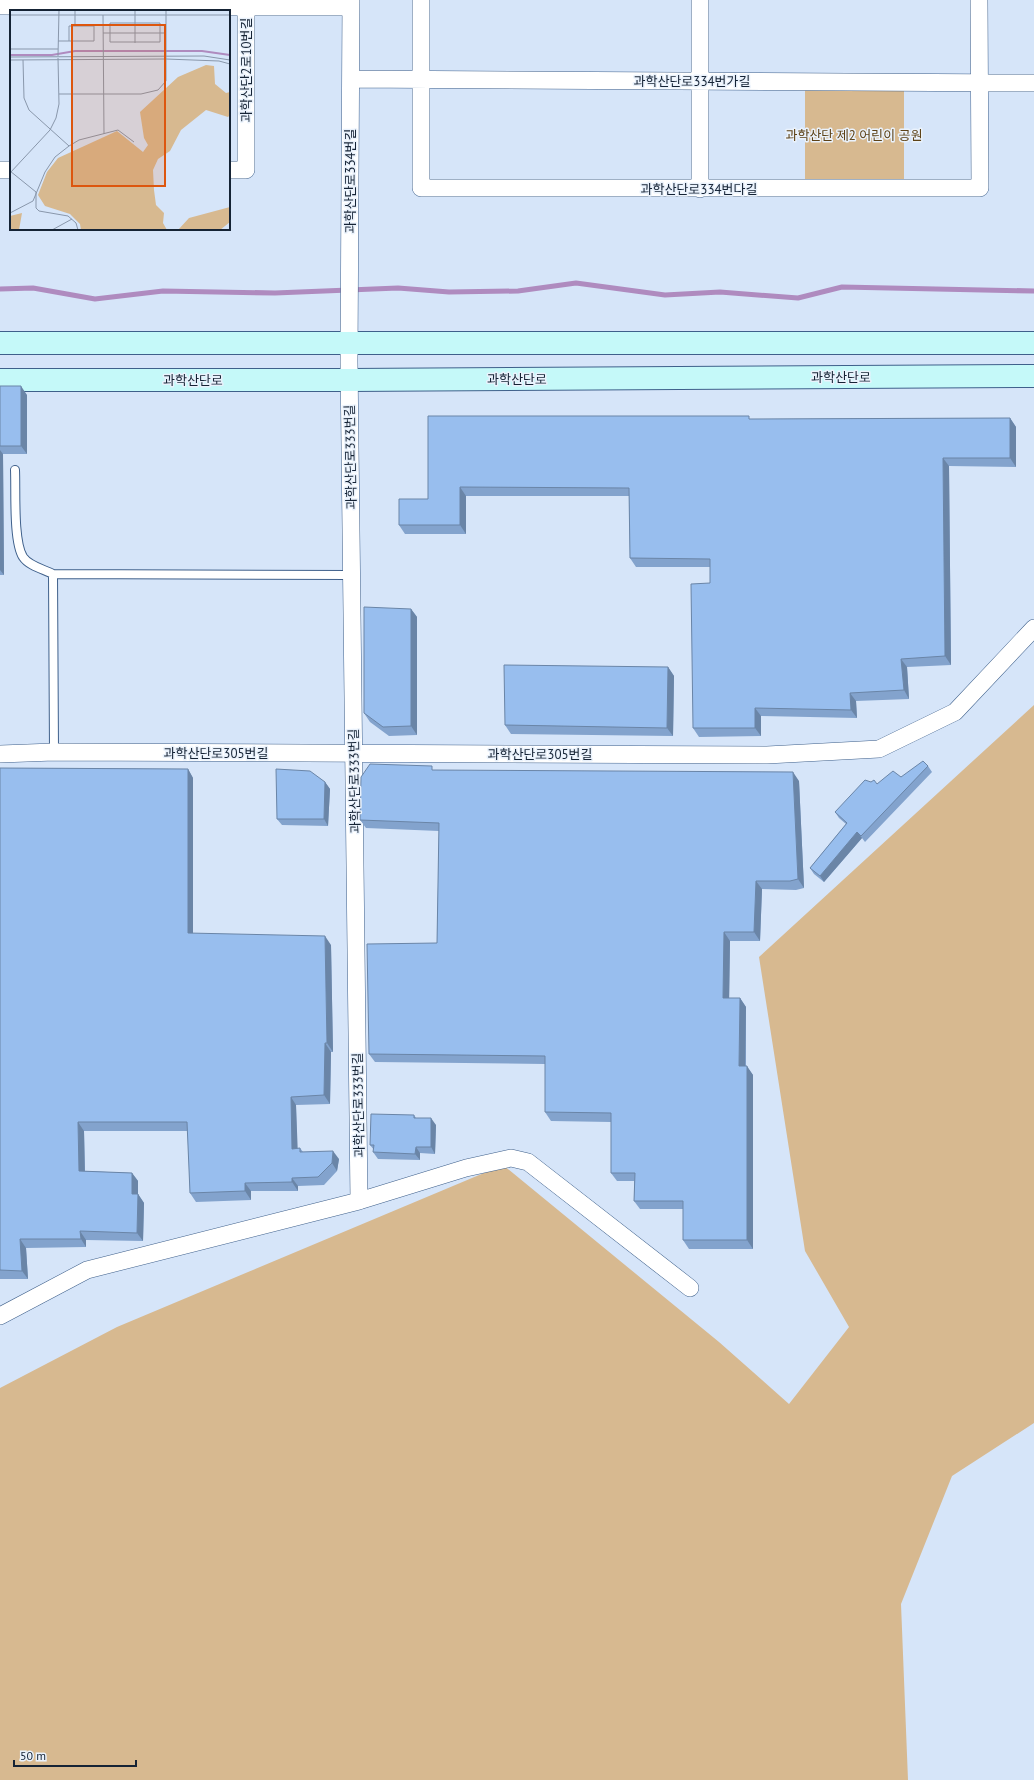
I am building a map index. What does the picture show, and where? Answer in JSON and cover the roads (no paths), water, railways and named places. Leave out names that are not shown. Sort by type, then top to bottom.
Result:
[{"type":"main road","name":"과학산단로","points":[[0,343],[349,362],[1034,376]]},
{"type":"main road","name":"과학산단로","points":[[0,380],[349,362],[1034,343]]},
{"type":"street","points":[[421,0],[421,80]]},
{"type":"street","points":[[700,0],[700,190]]},
{"type":"street","points":[[979,0],[980,82]]},
{"type":"street","name":"과학산단2로10번길","points":[[0,6],[43,3],[246,7],[246,170],[230,170]]},
{"type":"street","points":[[246,7],[351,3]]},
{"type":"street","name":"과학산단로334번길","points":[[349,362],[351,3]]},
{"type":"street","name":"과학산단로334번가길","points":[[351,79],[1034,83]]},
{"type":"street","name":"과학산단로334번다길","points":[[421,80],[421,188],[700,190],[980,188],[980,82]]},
{"type":"street","name":"과학산단로333번길","points":[[349,362],[359,1200]]},
{"type":"street","name":"과학산단로305번길","points":[[0,754],[54,752],[767,755],[879,749],[955,712],[1034,628]]},
{"type":"street","points":[[0,1316],[87,1270],[359,1200],[466,1168],[511,1158],[528,1162],[690,1288]]},
{"type":"lane","points":[[15,470],[18,539],[23,556],[30,564],[52,574],[352,576]]},
{"type":"lane","points":[[52,574],[54,752]]},
{"type":"waterway","points":[[0,289],[33,288],[95,299],[163,291],[275,293],[398,288],[449,292],[518,291],[576,283],[665,295],[720,292],[798,298],[842,287],[1034,291]]},
{"type":"park label","name":"과학산단 제2 어린이 공원","points":[[854,135]]}]
